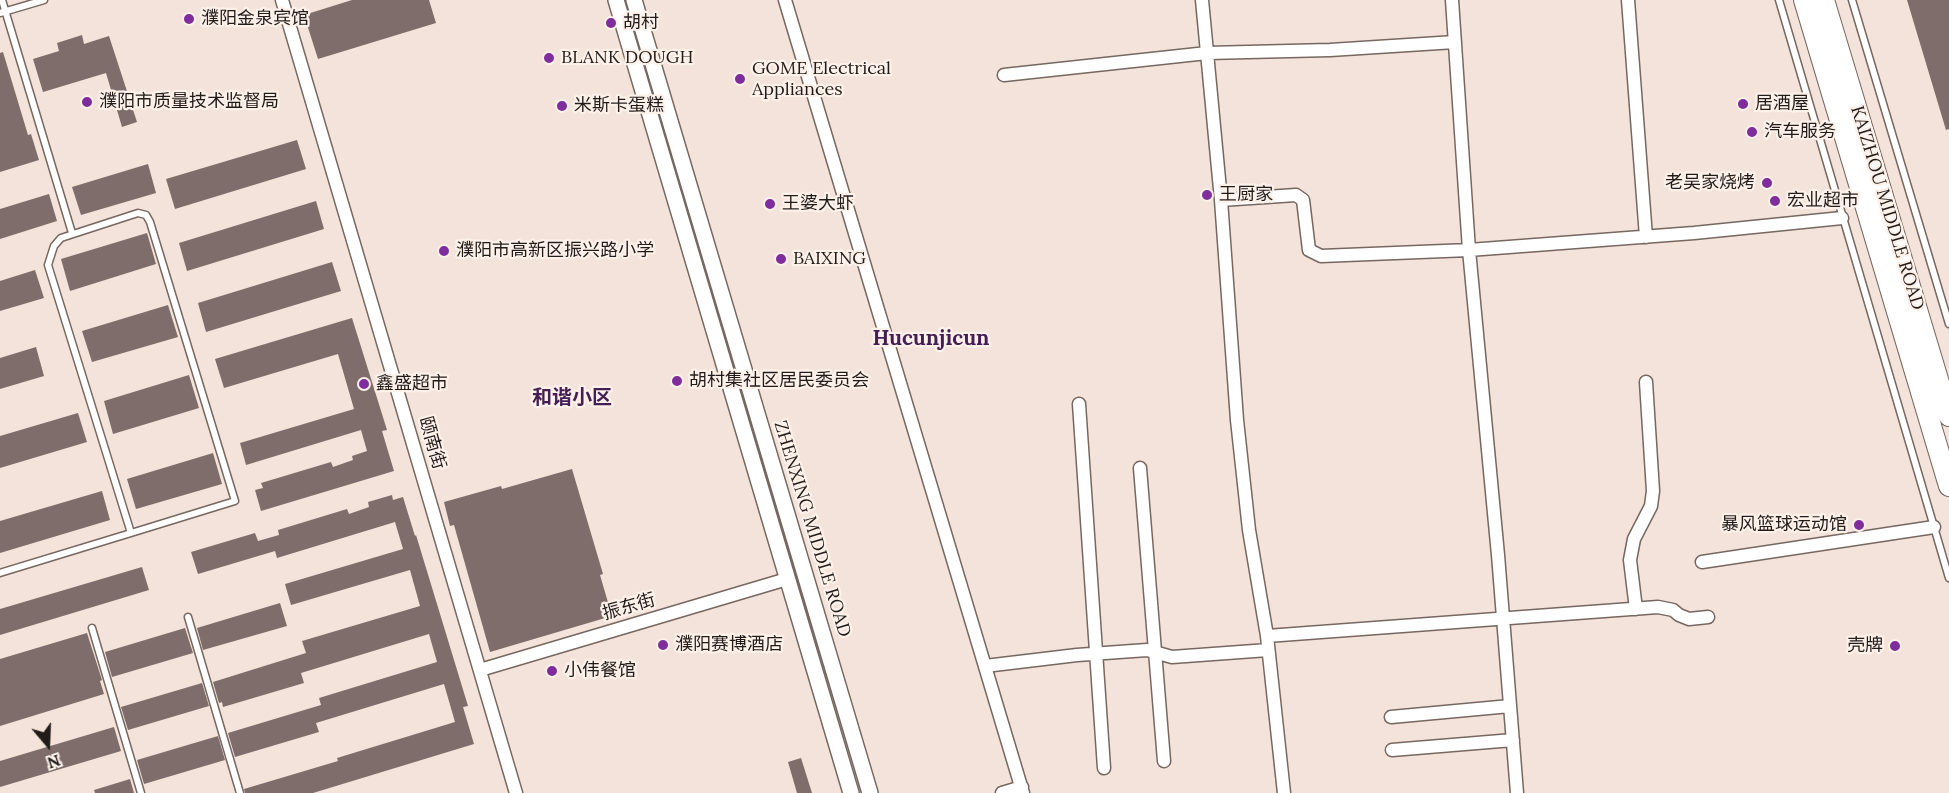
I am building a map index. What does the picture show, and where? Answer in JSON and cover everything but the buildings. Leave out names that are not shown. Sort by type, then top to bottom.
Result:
[{"type":"main road","name":"KAIZHOU MIDDLE ROAD","points":[[1804,0],[1949,486]]},
{"type":"main road","name":"KAIZHOU MIDDLE ROAD","points":[[1824,0],[1948,410]]},
{"type":"street","name":"颐南街","points":[[282,0],[516,793]]},
{"type":"street","name":"ZHENXING MIDDLE ROAD","points":[[616,0],[851,793]]},
{"type":"street","name":"ZHENXING MIDDLE ROAD","points":[[634,0],[870,793]]},
{"type":"street","points":[[785,0],[1022,790],[1002,793]]},
{"type":"street","points":[[1202,0],[1221,200],[1237,420],[1249,530],[1267,636],[1284,793]]},
{"type":"street","points":[[1452,0],[1469,250],[1517,793]]},
{"type":"street","points":[[1628,0],[1647,237]]},
{"type":"street","points":[[1004,75],[1207,53],[1330,50],[1455,42]]},
{"type":"street","points":[[1221,200],[1296,195],[1303,200],[1309,250],[1321,256],[1469,250],[1647,237],[1842,218]]},
{"type":"street","points":[[1636,609],[1630,560],[1634,538],[1651,506],[1653,491],[1646,382]]},
{"type":"street","points":[[1079,404],[1104,768]]},
{"type":"street","points":[[1928,414],[1948,410]]},
{"type":"street","points":[[1140,468],[1164,761]]},
{"type":"street","points":[[1702,562],[1934,527]]},
{"type":"street","name":"振东街","points":[[480,670],[788,579]]},
{"type":"street","points":[[1267,636],[1659,607],[1673,610],[1689,619],[1708,617]]},
{"type":"street","points":[[985,666],[1147,650],[1172,657],[1268,650]]},
{"type":"street","points":[[1391,717],[1510,706]]},
{"type":"street","points":[[1392,750],[1513,740]]},
{"type":"lane","points":[[2,0],[3,12],[72,233]]},
{"type":"lane","points":[[3,12],[44,0]]},
{"type":"lane","points":[[1779,0],[1949,578]]},
{"type":"lane","points":[[1852,0],[1949,324]]},
{"type":"lane","points":[[0,573],[132,533],[236,501],[150,222],[146,215],[138,213],[61,238],[54,246],[48,265],[132,533]]},
{"type":"lane","points":[[188,617],[240,793]]},
{"type":"lane","points":[[92,628],[141,793]]},
{"type":"place","name":"濮阳金泉宾馆","points":[[189,19]]},
{"type":"place","name":"胡村","points":[[611,23]]},
{"type":"place","name":"BLANK DOUGH","points":[[549,58]]},
{"type":"place","name":"GOME Electrical Appliances","points":[[740,79]]},
{"type":"place","name":"濮阳市质量技术监督局","points":[[87,102]]},
{"type":"place","name":"居酒屋","points":[[1743,104]]},
{"type":"place","name":"米斯卡蛋糕","points":[[562,106]]},
{"type":"place","name":"汽车服务","points":[[1752,132]]},
{"type":"place","name":"老吴家烧烤","points":[[1767,183]]},
{"type":"place","name":"王厨家","points":[[1207,195]]},
{"type":"place","name":"宏业超市","points":[[1775,201]]},
{"type":"place","name":"王婆大虾","points":[[770,204]]},
{"type":"place","name":"濮阳市高新区振兴路小学","points":[[444,251]]},
{"type":"place","name":"BAIXING","points":[[781,259]]},
{"type":"place","name":"胡村集社区居民委员会","points":[[677,381]]},
{"type":"place","name":"鑫盛超市","points":[[364,384]]},
{"type":"place","name":"暴风篮球运动馆","points":[[1859,525]]},
{"type":"place","name":"濮阳赛博酒店","points":[[663,645]]},
{"type":"place","name":"壳牌","points":[[1895,646]]},
{"type":"place","name":"小伟餐馆","points":[[552,671]]},
{"type":"district","name":"Hucunjicun","points":[[931,339]]},
{"type":"district","name":"和谐小区","points":[[572,398]]}]
